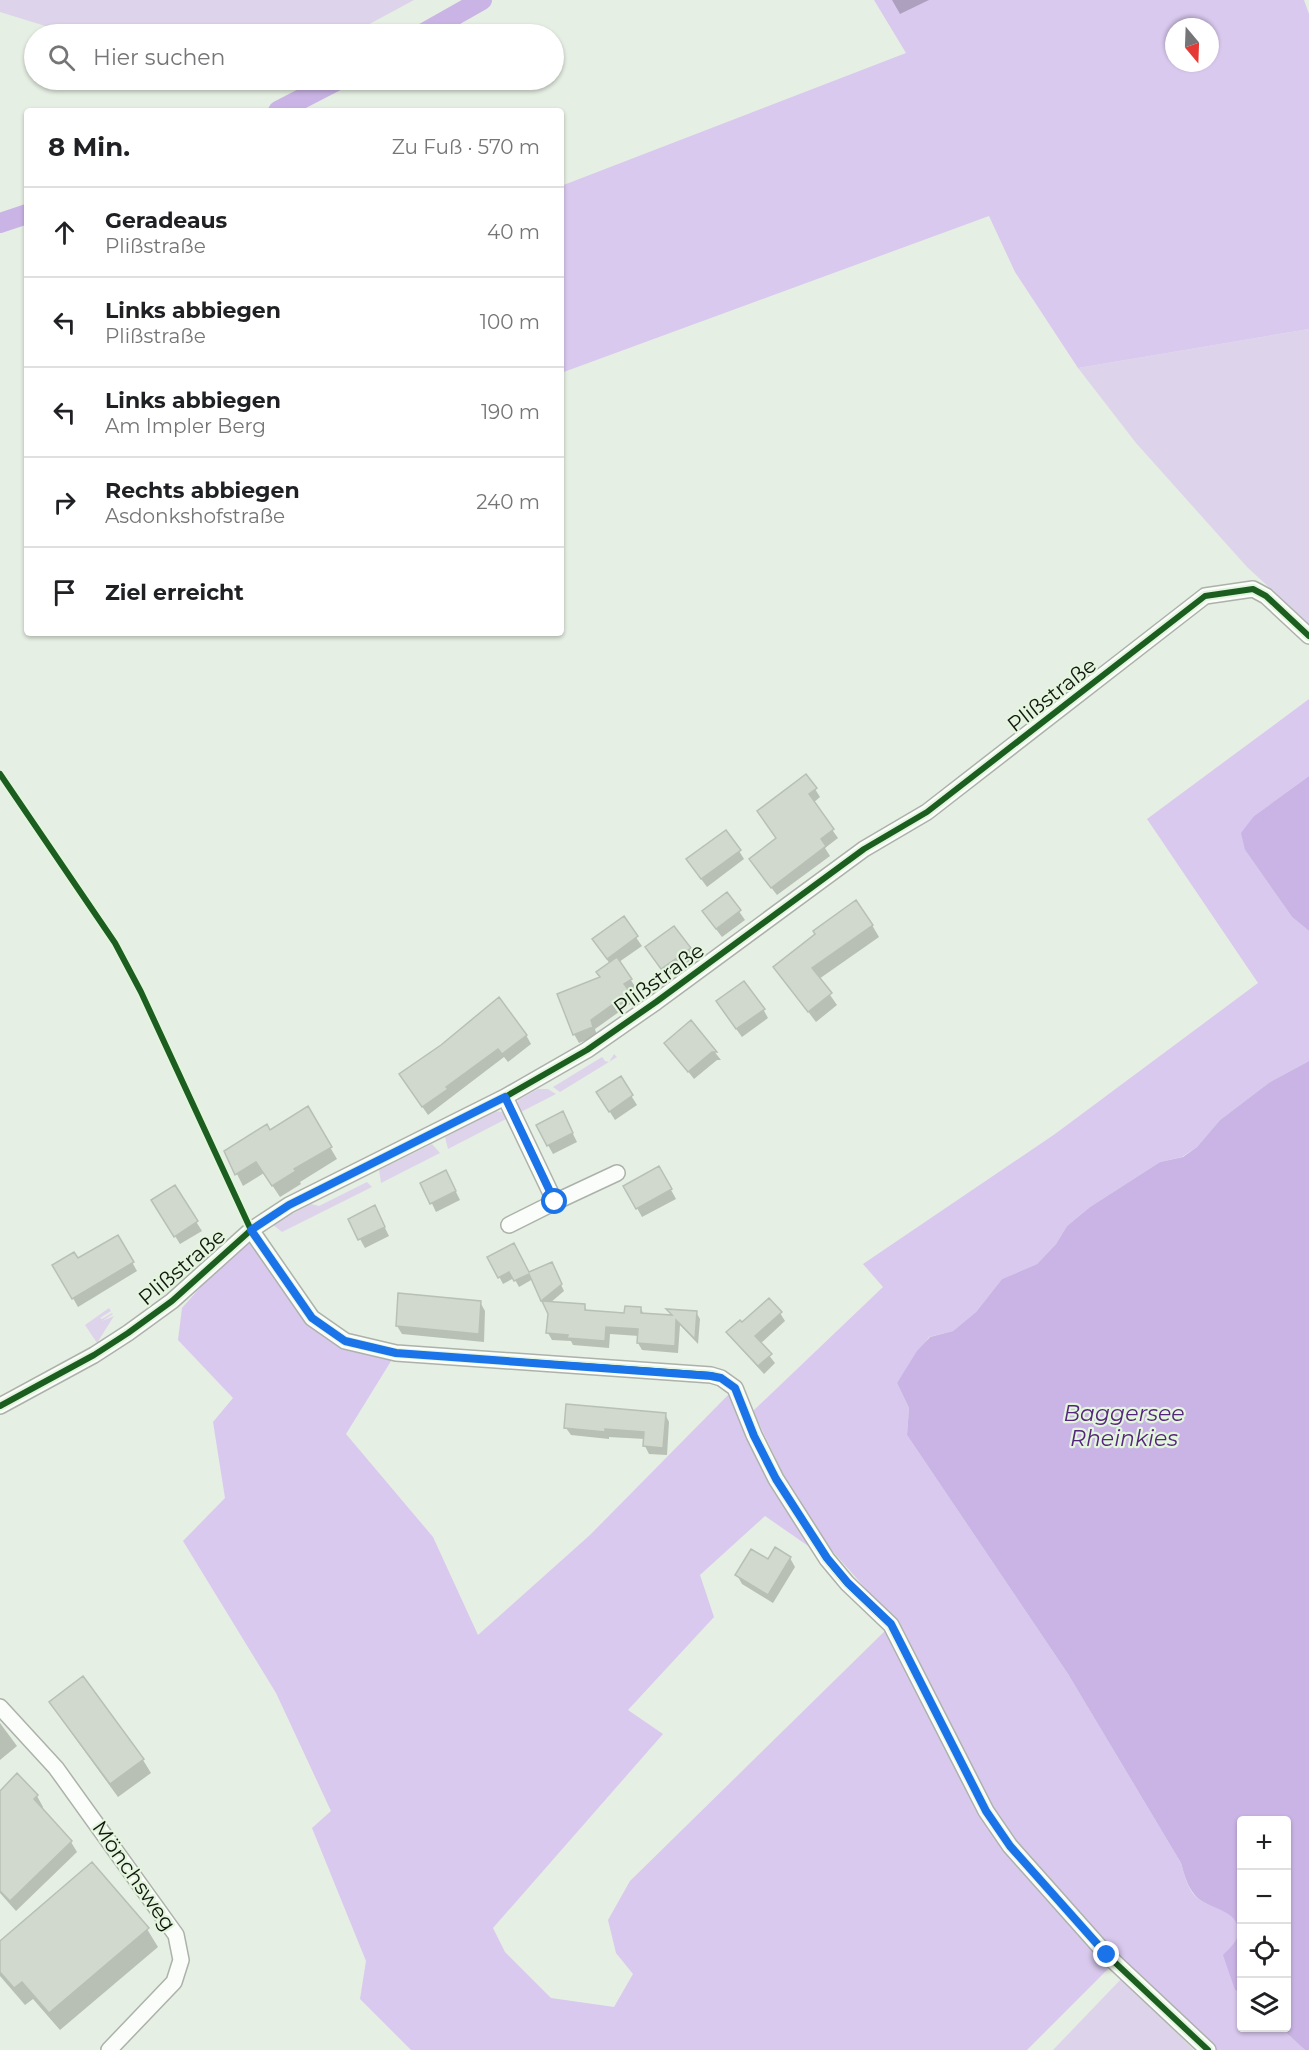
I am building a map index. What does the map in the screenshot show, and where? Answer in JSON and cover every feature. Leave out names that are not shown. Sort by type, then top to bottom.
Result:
[{"type":"street","name":"Plißstraße","points":[[0,1407],[128,1333],[172,1301],[251,1230],[289,1205],[505,1097],[587,1050],[864,849],[927,812],[1205,596],[1253,589],[1266,596],[1309,636]]},
{"type":"street","points":[[505,1097],[555,1202]]},
{"type":"street","points":[[509,1225],[617,1173]]},
{"type":"street","points":[[251,1230],[312,1318],[345,1341],[396,1353],[711,1376],[721,1378],[735,1388],[754,1436],[776,1479],[827,1558],[848,1583],[891,1624],[986,1811],[1010,1846],[1107,1955],[1208,2050]]},
{"type":"street","name":"Mönchsweg","points":[[0,1707],[56,1768],[176,1935],[182,1960],[174,1982],[109,2050]]},
{"type":"shaded area","points":[[0,0],[414,0],[370,24],[39,24],[0,12]]},
{"type":"shaded area","points":[[874,0],[1304,0],[1309,14],[1309,329],[1078,368],[1015,272],[989,216],[564,372],[564,185],[906,53]]},
{"type":"shaded area","points":[[1309,329],[1309,624],[1247,567],[1136,443],[1078,368]]},
{"type":"shaded area","points":[[1309,699],[1309,776],[1254,816],[1245,850],[1292,917],[1309,931],[1309,1061],[1270,1082],[1220,1120],[1197,1147],[1182,1157],[1160,1162],[1090,1207],[1067,1226],[1056,1244],[1037,1264],[1002,1279],[976,1312],[953,1331],[929,1337],[897,1383],[909,1408],[907,1435],[1068,1674],[1181,1863],[1194,1895],[1236,1920],[1237,1938],[1233,1946],[1235,1990],[1237,1991],[1237,2032],[1285,2032],[1305,2050],[1215,2050],[1119,1958],[1027,2050],[411,2050],[360,1999],[366,1961],[312,1828],[331,1811],[276,1693],[183,1541],[225,1498],[213,1422],[233,1398],[178,1340],[182,1308],[251,1230],[312,1318],[345,1341],[396,1353],[346,1434],[433,1537],[478,1635],[590,1535],[735,1388],[827,1559],[765,1516],[700,1575],[714,1617],[628,1710],[663,1734],[493,1928],[505,1952],[551,1998],[614,2007],[633,1974],[616,1953],[608,1920],[630,1881],[891,1625],[897,1624],[819,1536],[797,1503],[753,1411],[883,1287],[863,1264],[1055,1134],[1258,983],[1147,819]]},
{"type":"shaded area","points":[[602,1057],[609,1062],[560,1092],[553,1087]]},
{"type":"shaded area","points":[[538,1089],[548,1089],[556,1094],[517,1114],[518,1100]]},
{"type":"shaded area","points":[[494,1111],[504,1112],[508,1118],[448,1149],[445,1137]]},
{"type":"shaded area","points":[[432,1144],[440,1153],[381,1183],[379,1170]]},
{"type":"shaded area","points":[[367,1182],[372,1187],[282,1232],[272,1224],[311,1204],[319,1206]]},
{"type":"shaded area","points":[[109,1308],[111,1311],[100,1318],[113,1314],[102,1321],[114,1316],[97,1343],[85,1325]]},
{"type":"shaded area","points":[[1122,1978],[1194,2050],[1053,2050]]},
{"type":"water","points":[[1309,776],[1309,931],[1292,917],[1245,850],[1241,833],[1254,816]]},
{"type":"water","name":"Baggersee Rheinkies","points":[[1309,1061],[1309,2050],[1305,2050],[1285,2032],[1291,2032],[1291,1816],[1237,1816],[1237,1925],[1231,1916],[1199,1899],[1186,1879],[1181,1863],[1068,1674],[907,1435],[909,1408],[897,1383],[917,1351],[930,1337],[953,1331],[976,1312],[1002,1279],[1037,1264],[1056,1244],[1067,1226],[1090,1207],[1160,1162],[1183,1157],[1197,1147],[1220,1120],[1270,1082]]},
{"type":"water","name":"Baggersee Rheinkies","points":[[1237,1938],[1237,1991],[1223,1955]]},
{"type":"building","points":[[806,774],[817,788],[809,794],[834,829],[821,839],[826,846],[771,888],[749,859],[776,838],[757,811]]},
{"type":"building","points":[[726,830],[741,850],[701,879],[686,859]]},
{"type":"building","points":[[727,892],[741,910],[716,929],[702,911]]},
{"type":"building","points":[[856,900],[873,925],[812,968],[832,993],[808,1012],[773,967],[815,934],[813,931]]},
{"type":"building","points":[[624,916],[638,936],[607,959],[592,939]]},
{"type":"building","points":[[674,926],[691,948],[661,969],[645,947]]},
{"type":"building","points":[[617,957],[632,979],[624,984],[630,992],[591,1020],[593,1027],[573,1035],[557,994],[600,977],[596,972]]},
{"type":"building","points":[[744,981],[765,1009],[736,1029],[716,1001]]},
{"type":"building","points":[[499,997],[527,1035],[502,1054],[498,1049],[422,1107],[399,1074],[441,1045]]},
{"type":"building","points":[[691,1020],[717,1052],[712,1052],[688,1072],[664,1043]]},
{"type":"building","points":[[621,1076],[633,1095],[609,1112],[596,1092]]},
{"type":"building","points":[[308,1106],[332,1147],[294,1169],[296,1171],[272,1186],[256,1162],[235,1175],[224,1151],[267,1124],[270,1130]]},
{"type":"building","points":[[563,1111],[573,1133],[547,1146],[536,1125]]},
{"type":"building","points":[[659,1166],[672,1189],[636,1209],[623,1186]]},
{"type":"building","points":[[446,1170],[456,1191],[430,1204],[420,1183]]},
{"type":"building","points":[[175,1185],[198,1221],[174,1237],[151,1200]]},
{"type":"building","points":[[375,1205],[385,1227],[358,1240],[348,1219]]},
{"type":"building","points":[[118,1235],[134,1262],[72,1299],[52,1265],[74,1252],[78,1258]]},
{"type":"building","points":[[514,1243],[529,1272],[552,1262],[562,1284],[541,1301],[529,1274],[514,1281],[509,1272],[498,1278],[487,1257]]},
{"type":"building","points":[[398,1293],[481,1301],[479,1334],[396,1326]]},
{"type":"building","points":[[769,1298],[782,1312],[755,1336],[772,1354],[758,1366],[726,1332],[740,1320],[742,1322]]},
{"type":"building","points":[[542,1301],[585,1304],[585,1310],[624,1313],[625,1306],[641,1307],[641,1313],[672,1315],[666,1309],[697,1311],[695,1339],[676,1320],[675,1346],[637,1343],[638,1329],[606,1327],[605,1341],[567,1338],[568,1335],[546,1333],[548,1314]]},
{"type":"building","points":[[566,1404],[666,1413],[663,1448],[643,1446],[644,1432],[605,1429],[605,1432],[564,1428]]},
{"type":"building","points":[[775,1547],[791,1557],[768,1595],[735,1575],[751,1549],[768,1559]]},
{"type":"building","points":[[83,1676],[144,1759],[110,1784],[49,1702]]},
{"type":"building","points":[[17,1773],[38,1795],[34,1799],[72,1841],[10,1901],[0,1891],[0,1791]]},
{"type":"building","points":[[92,1862],[149,1928],[49,2013],[22,1982],[14,1988],[0,1972],[0,1941]]},
{"type":"waterway","points":[[440,24],[482,0]]},
{"type":"waterway","points":[[284,108],[319,90]]},
{"type":"waterway","points":[[0,223],[24,215]]},
{"type":"cycle path","points":[[0,1406],[94,1355],[128,1333],[172,1301],[251,1230],[289,1205],[505,1097],[587,1050],[864,849],[927,812],[1205,596],[1253,589],[1266,596],[1309,636]]},
{"type":"cycle path","points":[[0,774],[115,943],[141,992],[251,1230],[312,1318],[345,1341],[396,1353],[711,1375],[721,1378],[735,1388],[754,1435],[776,1479],[827,1559],[847,1583],[891,1625],[986,1811],[1010,1846],[1107,1955],[1208,2050]]},
{"type":"route","points":[[555,1202],[505,1097],[289,1205],[251,1230],[312,1318],[345,1341],[396,1353],[491,1362],[711,1376],[721,1378],[735,1388],[754,1436],[776,1479],[827,1558],[848,1583],[891,1624],[986,1811],[1010,1846],[1107,1955]]}]
